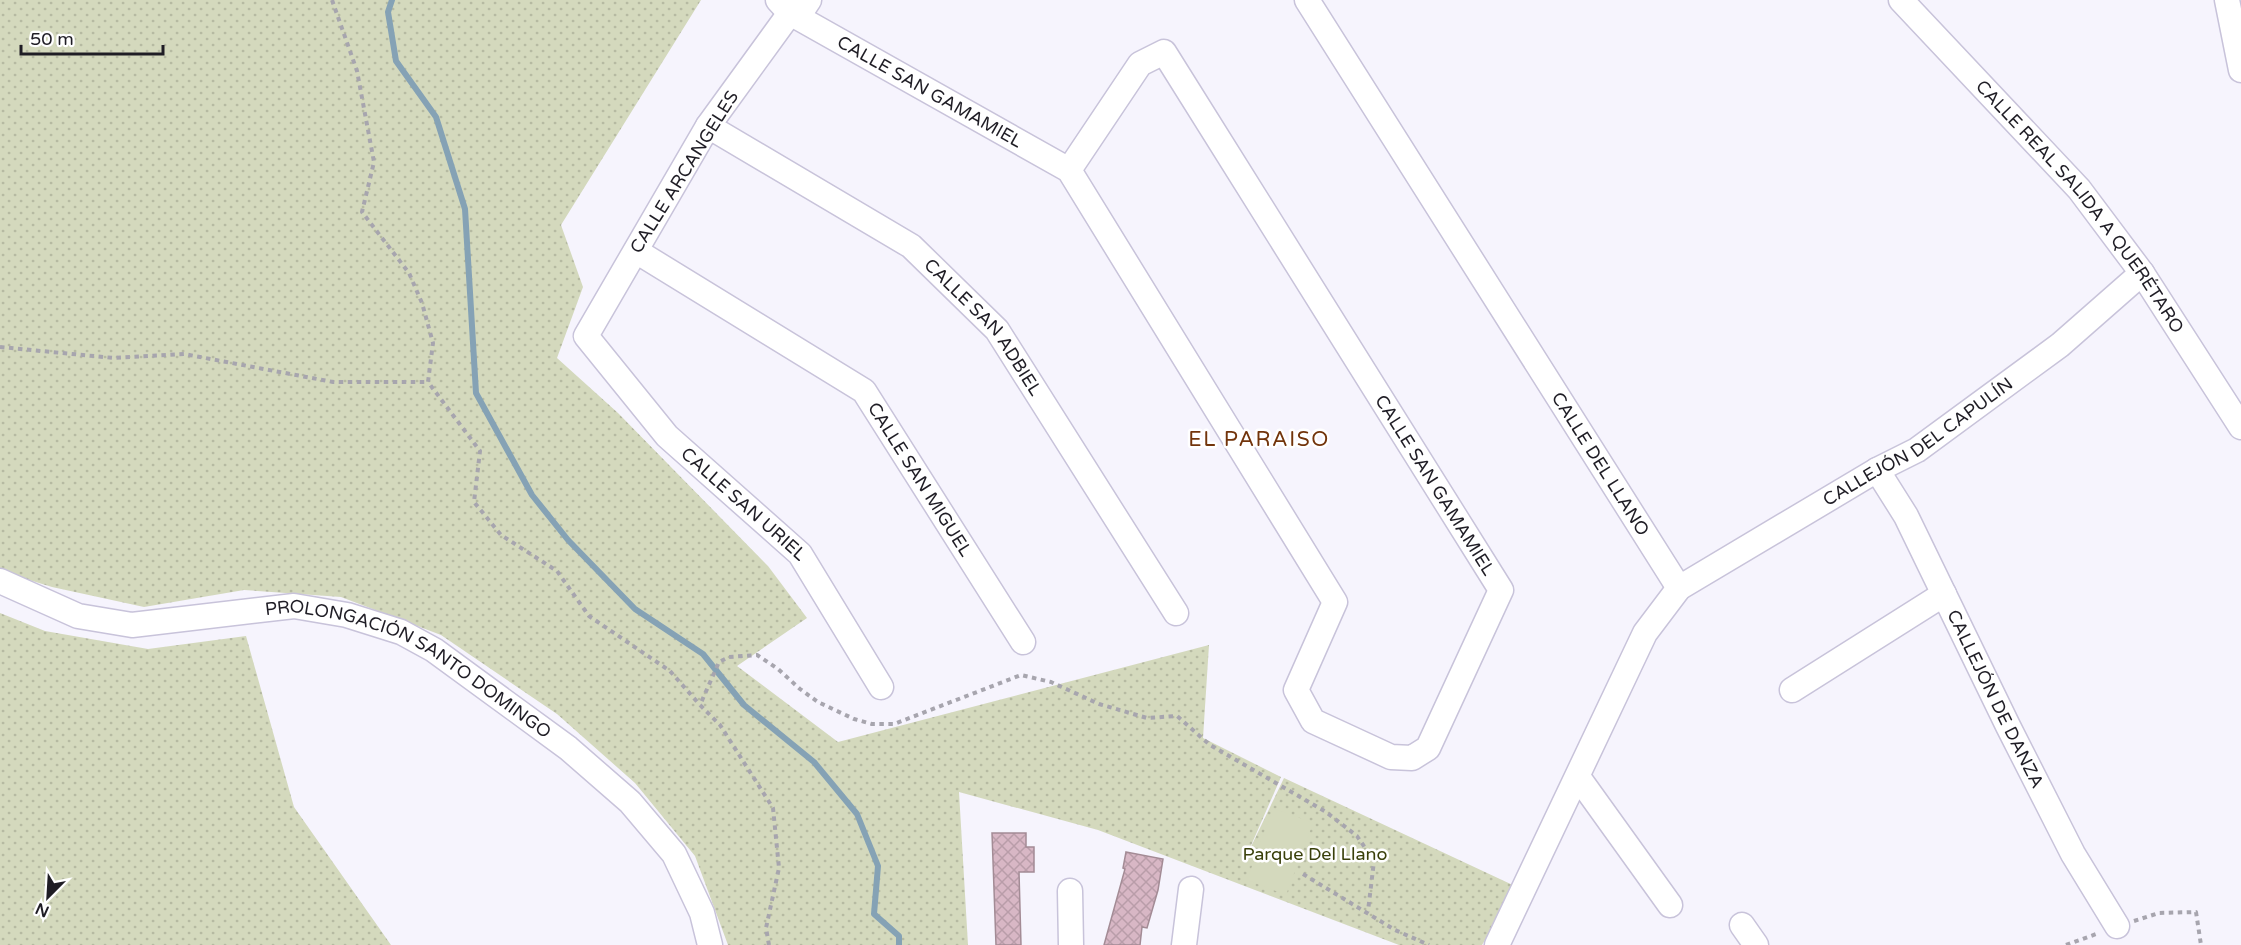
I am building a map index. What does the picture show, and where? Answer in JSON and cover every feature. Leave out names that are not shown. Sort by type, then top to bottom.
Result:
[{"type":"street","name":"CALLE DEL LLANO","points":[[1307,0],[1679,588]]},
{"type":"street","name":"CALLE REAL SALIDA A QUERÉTARO","points":[[1901,0],[2079,189],[2142,273],[2241,427]]},
{"type":"street","points":[[2227,0],[2241,70]]},
{"type":"street","name":"CALLE ARCANGELES","points":[[586,336],[708,126],[792,4]]},
{"type":"street","name":"CALLE SAN GAMAMIEL","points":[[792,4],[1070,170],[1335,602],[1296,690],[1304,707],[1313,721],[1390,757],[1412,758],[1428,748],[1501,590],[1164,52],[1140,63],[1070,170]]},
{"type":"street","name":"CALLE SAN ADBIEL","points":[[708,126],[911,246],[997,330],[1176,613]]},
{"type":"street","name":"CALLE SAN MIGUEL","points":[[636,251],[864,391],[1023,642]]},
{"type":"street","name":"CALLEJÓN DEL CAPULÍN","points":[[1679,588],[1877,470],[1917,450],[2060,345],[2142,273]]},
{"type":"street","name":"CALLE SAN URIEL","points":[[586,336],[667,436],[800,554],[881,687]]},
{"type":"street","name":"CALLEJÓN DE DANZA","points":[[1877,470],[1906,516],[2073,854],[2116,926]]},
{"type":"street","name":"PROLONGACIÓN SANTO DOMINGO","points":[[0,581],[78,616],[132,625],[294,606],[347,615],[400,632],[434,650],[568,748],[630,801],[674,854],[702,914],[710,945]]},
{"type":"street","points":[[1497,945],[1645,633],[1679,588]]},
{"type":"street","points":[[1792,690],[1944,594]]},
{"type":"street","points":[[1578,777],[1670,905]]},
{"type":"street","points":[[1184,945],[1191,889]]},
{"type":"street","points":[[1070,891],[1071,945]]},
{"type":"street","points":[[1742,925],[1756,945]]},
{"type":"path","points":[[332,0],[357,71],[374,162],[362,212],[409,273],[422,303],[433,343],[428,382],[480,451],[474,502],[501,535],[557,571],[589,616],[670,671],[720,725],[773,808],[779,867],[766,928],[769,945]]},
{"type":"path","points":[[0,347],[114,358],[184,354],[333,382],[428,382]]},
{"type":"path","points":[[700,705],[719,662],[729,657],[757,655],[818,702],[854,719],[872,724],[894,724],[1021,675],[1051,682],[1099,704],[1147,718],[1177,716],[1210,745],[1326,812],[1357,836],[1374,861],[1368,911]]},
{"type":"path","points":[[1304,874],[1368,911],[1395,930],[1429,945]]},
{"type":"path","points":[[2066,945],[2159,913],[2196,912],[2201,945]]},
{"type":"green space","name":"Parque Del Llano","points":[[0,0],[701,0],[561,225],[583,287],[557,358],[618,413],[768,566],[807,618],[737,666],[838,742],[1209,645],[1203,738],[1281,777],[1246,857],[1284,778],[1517,887],[1482,945],[1399,945],[1098,830],[959,792],[968,945],[728,945],[695,856],[635,783],[557,714],[441,635],[341,597],[244,590],[144,607],[52,587],[0,571]]},
{"type":"green space","points":[[0,613],[45,631],[148,649],[246,636],[294,807],[391,945],[0,945]]},
{"type":"green space","points":[[1273,808],[1313,823],[1286,895],[1247,880]]},
{"type":"building","points":[[992,833],[1026,833],[1026,847],[1034,847],[1034,872],[1019,872],[1021,945],[996,945]]},
{"type":"building","points":[[1126,852],[1163,859],[1158,890],[1147,928],[1142,927],[1140,945],[1104,945],[1125,869],[1123,868]]},
{"type":"waterway","points":[[392,0],[388,12],[396,61],[436,117],[465,209],[476,393],[532,495],[568,540],[635,609],[703,654],[744,705],[814,762],[857,814],[878,866],[874,914],[899,936],[899,945]]},
{"type":"district","name":"EL PARAISO","points":[[1259,439]]}]
